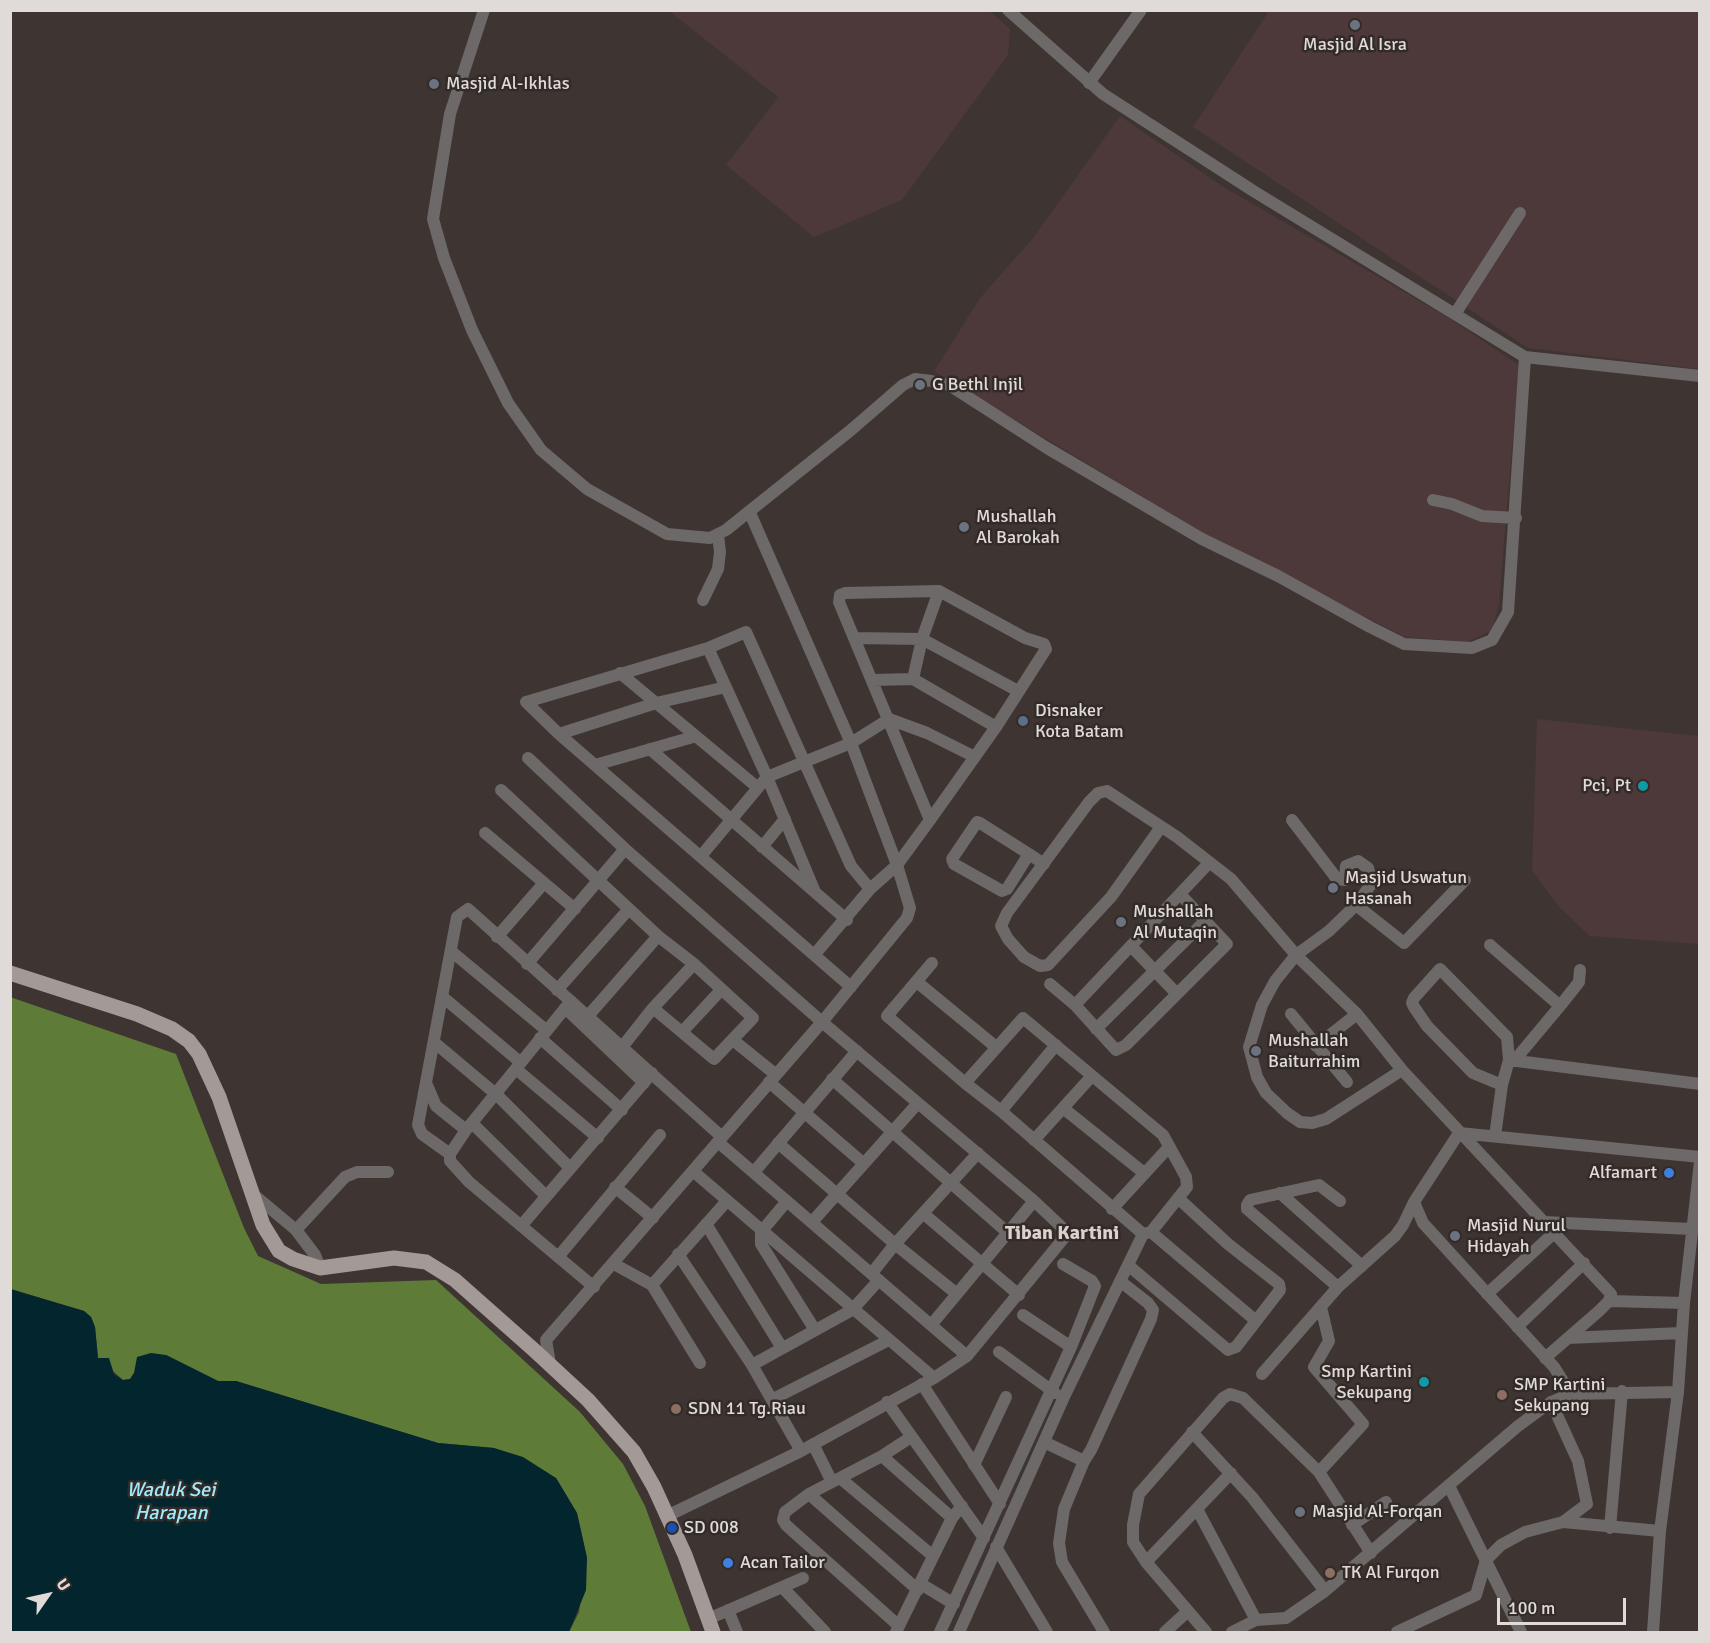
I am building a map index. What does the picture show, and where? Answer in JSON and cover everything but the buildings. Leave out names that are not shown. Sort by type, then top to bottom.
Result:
[{"type":"main road","points":[[10,973],[137,1014],[172,1029],[189,1041],[199,1054],[219,1097],[263,1225],[279,1251],[293,1259],[320,1268],[394,1258],[426,1262],[455,1280],[550,1364],[626,1441],[646,1471],[667,1516],[711,1626]]},
{"type":"street","points":[[484,10],[450,114],[434,219],[444,258],[471,330],[508,403],[541,450],[587,489],[667,534],[698,538],[718,535],[750,513],[903,385],[915,379],[949,386],[1047,448],[1202,539],[1404,644],[1472,648],[1492,640],[1508,612],[1525,357]]},
{"type":"street","points":[[1008,10],[1089,83],[1255,192],[1525,357],[1700,376]]},
{"type":"street","points":[[1089,83],[1141,10]]},
{"type":"street","points":[[1455,314],[1520,213]]},
{"type":"street","points":[[1433,500],[1452,504],[1482,516],[1516,518]]},
{"type":"street","points":[[546,1340],[694,1172],[907,918],[908,900],[897,865],[851,743],[750,513]]},
{"type":"street","points":[[703,600],[718,569],[720,552],[718,535]]},
{"type":"street","points":[[913,679],[922,639],[939,591]]},
{"type":"street","points":[[815,954],[847,920],[870,889],[897,865],[930,820],[996,727],[1046,649],[1044,644],[1025,638],[939,591],[840,595],[839,602],[930,820]]},
{"type":"street","points":[[851,987],[559,734],[526,702],[708,648],[746,632],[851,866],[870,889]]},
{"type":"street","points":[[855,638],[922,639],[1018,691]]},
{"type":"street","points":[[708,648],[767,777],[815,892]]},
{"type":"street","points":[[620,673],[693,737],[757,787]]},
{"type":"street","points":[[872,680],[913,679],[996,727]]},
{"type":"street","points":[[559,734],[656,704],[726,687]]},
{"type":"street","points":[[701,856],[767,777],[851,743],[889,719]]},
{"type":"street","points":[[889,719],[927,733],[975,757]]},
{"type":"street","points":[[595,765],[693,737]]},
{"type":"street","points":[[650,749],[847,920]]},
{"type":"street","points":[[528,758],[626,849],[822,1022],[1034,1201],[1068,1233],[967,1356],[934,1378],[801,1451],[667,1516]]},
{"type":"street","points":[[501,790],[598,882],[753,1018],[714,1059],[653,1008]]},
{"type":"street","points":[[1161,827],[1111,897],[1048,966],[1040,966],[1024,957],[1001,926],[1098,793],[1107,790],[1161,827],[1231,879],[1256,905],[1296,955],[1357,1014],[1402,1070],[1611,1294],[1609,1301],[1545,1358]]},
{"type":"street","points":[[762,847],[785,819]]},
{"type":"street","points":[[1293,820],[1337,879],[1345,880],[1345,868],[1352,862],[1358,861],[1368,868],[1372,883],[1356,905],[1329,931],[1296,955],[1275,981],[1262,1005],[1249,1047],[1254,1069],[1266,1093],[1293,1118],[1300,1122],[1312,1123],[1326,1119],[1402,1070]]},
{"type":"street","points":[[1029,854],[1006,889],[1002,891],[954,864],[952,859],[977,822],[1029,854],[1044,864]]},
{"type":"street","points":[[485,833],[574,909]]},
{"type":"street","points":[[527,964],[626,849]]},
{"type":"street","points":[[1075,1005],[1209,863]]},
{"type":"street","points":[[1356,905],[1404,943],[1465,880]]},
{"type":"street","points":[[497,938],[544,883]]},
{"type":"street","points":[[1050,984],[1075,1005],[1116,1050],[1121,1049],[1227,944],[1181,895]]},
{"type":"street","points":[[557,990],[629,909]]},
{"type":"street","points":[[450,1154],[422,1134],[418,1125],[444,998],[457,917],[463,911],[471,910],[497,938],[557,990],[568,1004],[648,1078],[967,1356]]},
{"type":"street","points":[[1096,1029],[1205,921]]},
{"type":"street","points":[[588,1016],[658,936]]},
{"type":"street","points":[[1490,945],[1560,1006]]},
{"type":"street","points":[[1131,946],[1177,994]]},
{"type":"street","points":[[451,951],[543,1034],[622,1110]]},
{"type":"street","points":[[932,963],[887,1016],[1001,1111],[1112,1209],[1147,1233],[1255,1320]]},
{"type":"street","points":[[623,1046],[653,1008],[694,964]]},
{"type":"street","points":[[1502,1085],[1473,1073],[1427,1026],[1414,1007],[1412,1003],[1414,998],[1440,969],[1507,1037],[1511,1061]]},
{"type":"street","points":[[1495,1136],[1502,1085],[1511,1061],[1579,982],[1580,969]]},
{"type":"street","points":[[917,982],[996,1047]]},
{"type":"street","points":[[682,1032],[721,990]]},
{"type":"street","points":[[444,998],[598,1138]]},
{"type":"street","points":[[568,1004],[588,1016],[623,1046],[648,1078]]},
{"type":"street","points":[[568,1004],[470,1127],[450,1154],[450,1161],[458,1171],[594,1287]]},
{"type":"street","points":[[1291,1014],[1347,1082]]},
{"type":"street","points":[[1316,1046],[1357,1014]]},
{"type":"street","points":[[959,1632],[1063,1400],[1128,1265],[1147,1233],[1178,1198],[1188,1182],[1163,1134],[1091,1077],[1023,1018],[965,1083]]},
{"type":"street","points":[[733,1040],[804,1111],[863,1163]]},
{"type":"street","points":[[435,1043],[497,1095],[570,1168]]},
{"type":"street","points":[[1001,1111],[1056,1045]]},
{"type":"street","points":[[754,1172],[857,1051]]},
{"type":"street","points":[[1511,1061],[1700,1084]]},
{"type":"street","points":[[1034,1140],[1091,1077]]},
{"type":"street","points":[[521,1226],[648,1078]]},
{"type":"street","points":[[832,1079],[1007,1232]]},
{"type":"street","points":[[427,1081],[436,1106],[470,1127],[546,1196]]},
{"type":"street","points":[[812,1222],[918,1103]]},
{"type":"street","points":[[1063,1108],[1144,1173]]},
{"type":"street","points":[[1459,1132],[1700,1157]]},
{"type":"street","points":[[1262,1374],[1338,1287],[1399,1231],[1414,1202],[1459,1132]]},
{"type":"street","points":[[558,1257],[660,1135]]},
{"type":"street","points":[[778,1143],[957,1294]]},
{"type":"street","points":[[1112,1209],[1168,1147]]},
{"type":"street","points":[[752,1365],[852,1310],[895,1244],[978,1153]]},
{"type":"street","points":[[1653,1632],[1660,1532],[1678,1392],[1681,1333],[1700,1162]]},
{"type":"street","points":[[296,1230],[345,1177],[357,1172],[388,1172]]},
{"type":"street","points":[[694,1172],[726,1202],[934,1378]]},
{"type":"street","points":[[1338,1287],[1247,1209],[1250,1200],[1319,1185],[1340,1201]]},
{"type":"street","points":[[615,1187],[653,1218]]},
{"type":"street","points":[[1280,1193],[1362,1266]]},
{"type":"street","points":[[253,1194],[296,1230],[315,1255],[320,1268]]},
{"type":"street","points":[[1128,1265],[1228,1350],[1236,1347],[1281,1287],[1178,1198]]},
{"type":"street","points":[[787,1201],[762,1232],[761,1244],[815,1330]]},
{"type":"street","points":[[932,1324],[1034,1201]]},
{"type":"street","points":[[652,1285],[726,1202]]},
{"type":"street","points":[[1414,1202],[1423,1223],[1545,1358],[1571,1394]]},
{"type":"street","points":[[924,1214],[1019,1295]]},
{"type":"street","points":[[1544,1222],[1691,1229]]},
{"type":"street","points":[[706,1224],[782,1348]]},
{"type":"street","points":[[1487,1294],[1554,1233]]},
{"type":"street","points":[[678,1254],[752,1365],[801,1451]]},
{"type":"street","points":[[1517,1327],[1584,1263]]},
{"type":"street","points":[[614,1264],[652,1285],[700,1363]]},
{"type":"street","points":[[940,1632],[1071,1347],[1094,1284],[1063,1264]]},
{"type":"street","points":[[1104,1632],[1062,1562],[1059,1543],[1064,1509],[1151,1319],[1153,1310],[1148,1303],[1120,1281]]},
{"type":"street","points":[[1609,1301],[1684,1303]]},
{"type":"street","points":[[1320,1472],[1362,1424],[1314,1367],[1329,1341],[1321,1307]]},
{"type":"street","points":[[1023,1315],[1071,1347]]},
{"type":"street","points":[[1568,1338],[1681,1333]]},
{"type":"street","points":[[522,1339],[546,1340]]},
{"type":"street","points":[[546,1340],[550,1364]]},
{"type":"street","points":[[772,1400],[889,1340]]},
{"type":"street","points":[[999,1352],[1063,1400]]},
{"type":"street","points":[[922,1384],[1000,1504]]},
{"type":"street","points":[[1232,1632],[1256,1620],[1286,1618],[1325,1591],[1518,1426],[1551,1402],[1571,1394],[1622,1391],[1678,1392]]},
{"type":"street","points":[[1610,1528],[1622,1391]]},
{"type":"street","points":[[1206,1632],[1146,1562],[1133,1542],[1139,1494],[1192,1432],[1223,1398],[1230,1394],[1243,1398],[1320,1472],[1371,1553]]},
{"type":"street","points":[[974,1464],[1006,1397]]},
{"type":"street","points":[[887,1402],[984,1538]]},
{"type":"street","points":[[1551,1402],[1578,1461],[1586,1493],[1587,1504],[1563,1522]]},
{"type":"street","points":[[1192,1432],[1232,1473],[1325,1591]]},
{"type":"street","points":[[911,1437],[882,1456],[809,1494],[785,1512],[783,1520],[786,1525],[898,1629],[952,1518],[962,1506]]},
{"type":"street","points":[[1044,1442],[1084,1461]]},
{"type":"street","points":[[813,1444],[836,1480],[933,1556]]},
{"type":"street","points":[[882,1456],[952,1518]]},
{"type":"street","points":[[1146,1562],[1232,1473]]},
{"type":"street","points":[[1449,1486],[1521,1632]]},
{"type":"street","points":[[809,1494],[920,1587],[954,1604]]},
{"type":"street","points":[[1352,1525],[1386,1502]]},
{"type":"street","points":[[1197,1509],[1256,1620]]},
{"type":"street","points":[[1397,1632],[1476,1595],[1486,1560],[1500,1545],[1525,1532],[1563,1522],[1660,1532]]},
{"type":"street","points":[[996,1546],[1047,1632]]},
{"type":"street","points":[[711,1626],[728,1610],[802,1578]]},
{"type":"street","points":[[783,1588],[825,1632]]},
{"type":"street","points":[[728,1610],[737,1632]]},
{"type":"street","points":[[1165,1632],[1188,1611]]},
{"type":"shaded area","points":[[669,11],[990,11],[1010,29],[1008,55],[902,200],[814,237],[726,165],[778,97]]},
{"type":"shaded area","points":[[1269,11],[1699,11],[1699,369],[1528,348],[1193,127]]},
{"type":"shaded area","points":[[1120,116],[1222,186],[1449,318],[1519,365],[1499,603],[1493,630],[1468,642],[1405,637],[1202,533],[934,371],[980,298],[1033,238]]},
{"type":"shaded area","points":[[1537,719],[1699,736],[1699,944],[1590,936],[1559,907],[1532,870]]},
{"type":"green space","points":[[10,997],[176,1054],[244,1228],[258,1256],[321,1284],[436,1280],[580,1412],[623,1464],[645,1506],[691,1632],[569,1632],[579,1612],[587,1558],[577,1513],[556,1478],[494,1448],[438,1443],[236,1381],[218,1381],[166,1355],[134,1373],[130,1379],[123,1380],[98,1358],[95,1327],[91,1317],[84,1311],[11,1289]]},
{"type":"water","name":"Waduk Sei Harapan","points":[[10,1289],[84,1311],[91,1317],[95,1327],[98,1358],[109,1358],[114,1374],[123,1380],[130,1379],[134,1373],[137,1357],[151,1353],[166,1355],[218,1381],[236,1381],[438,1443],[494,1448],[523,1457],[556,1478],[577,1513],[587,1558],[586,1590],[569,1632],[11,1632]]},
{"type":"place","name":"Masjid Al Isra","points":[[1355,25]]},
{"type":"place","name":"Masjid Al-Ikhlas","points":[[434,84]]},
{"type":"place","name":"G Bethl Injil","points":[[920,385]]},
{"type":"place","name":"Mushallah Al Barokah","points":[[964,527]]},
{"type":"place","name":"Disnaker Kota Batam","points":[[1023,721]]},
{"type":"place","name":"Pci, Pt","points":[[1643,786]]},
{"type":"place","name":"Masjid Uswatun Hasanah","points":[[1333,888]]},
{"type":"place","name":"Mushallah Al Mutaqin","points":[[1121,922]]},
{"type":"place","name":"Mushallah Baiturrahim","points":[[1256,1051]]},
{"type":"place","name":"Alfamart","points":[[1669,1173]]},
{"type":"place","name":"Masjid Nurul Hidayah","points":[[1455,1236]]},
{"type":"place","name":"Smp Kartini Sekupang","points":[[1424,1382]]},
{"type":"place","name":"SMP Kartini Sekupang","points":[[1502,1395]]},
{"type":"place","name":"SDN 11 Tg.Riau","points":[[676,1409]]},
{"type":"place","name":"Masjid Al-Forqan","points":[[1300,1512]]},
{"type":"place","name":"SD 008","points":[[672,1528]]},
{"type":"place","name":"Acan Tailor","points":[[728,1563]]},
{"type":"place","name":"TK Al Furqon","points":[[1330,1573]]},
{"type":"district","name":"Tiban Kartini","points":[[1062,1234]]}]
